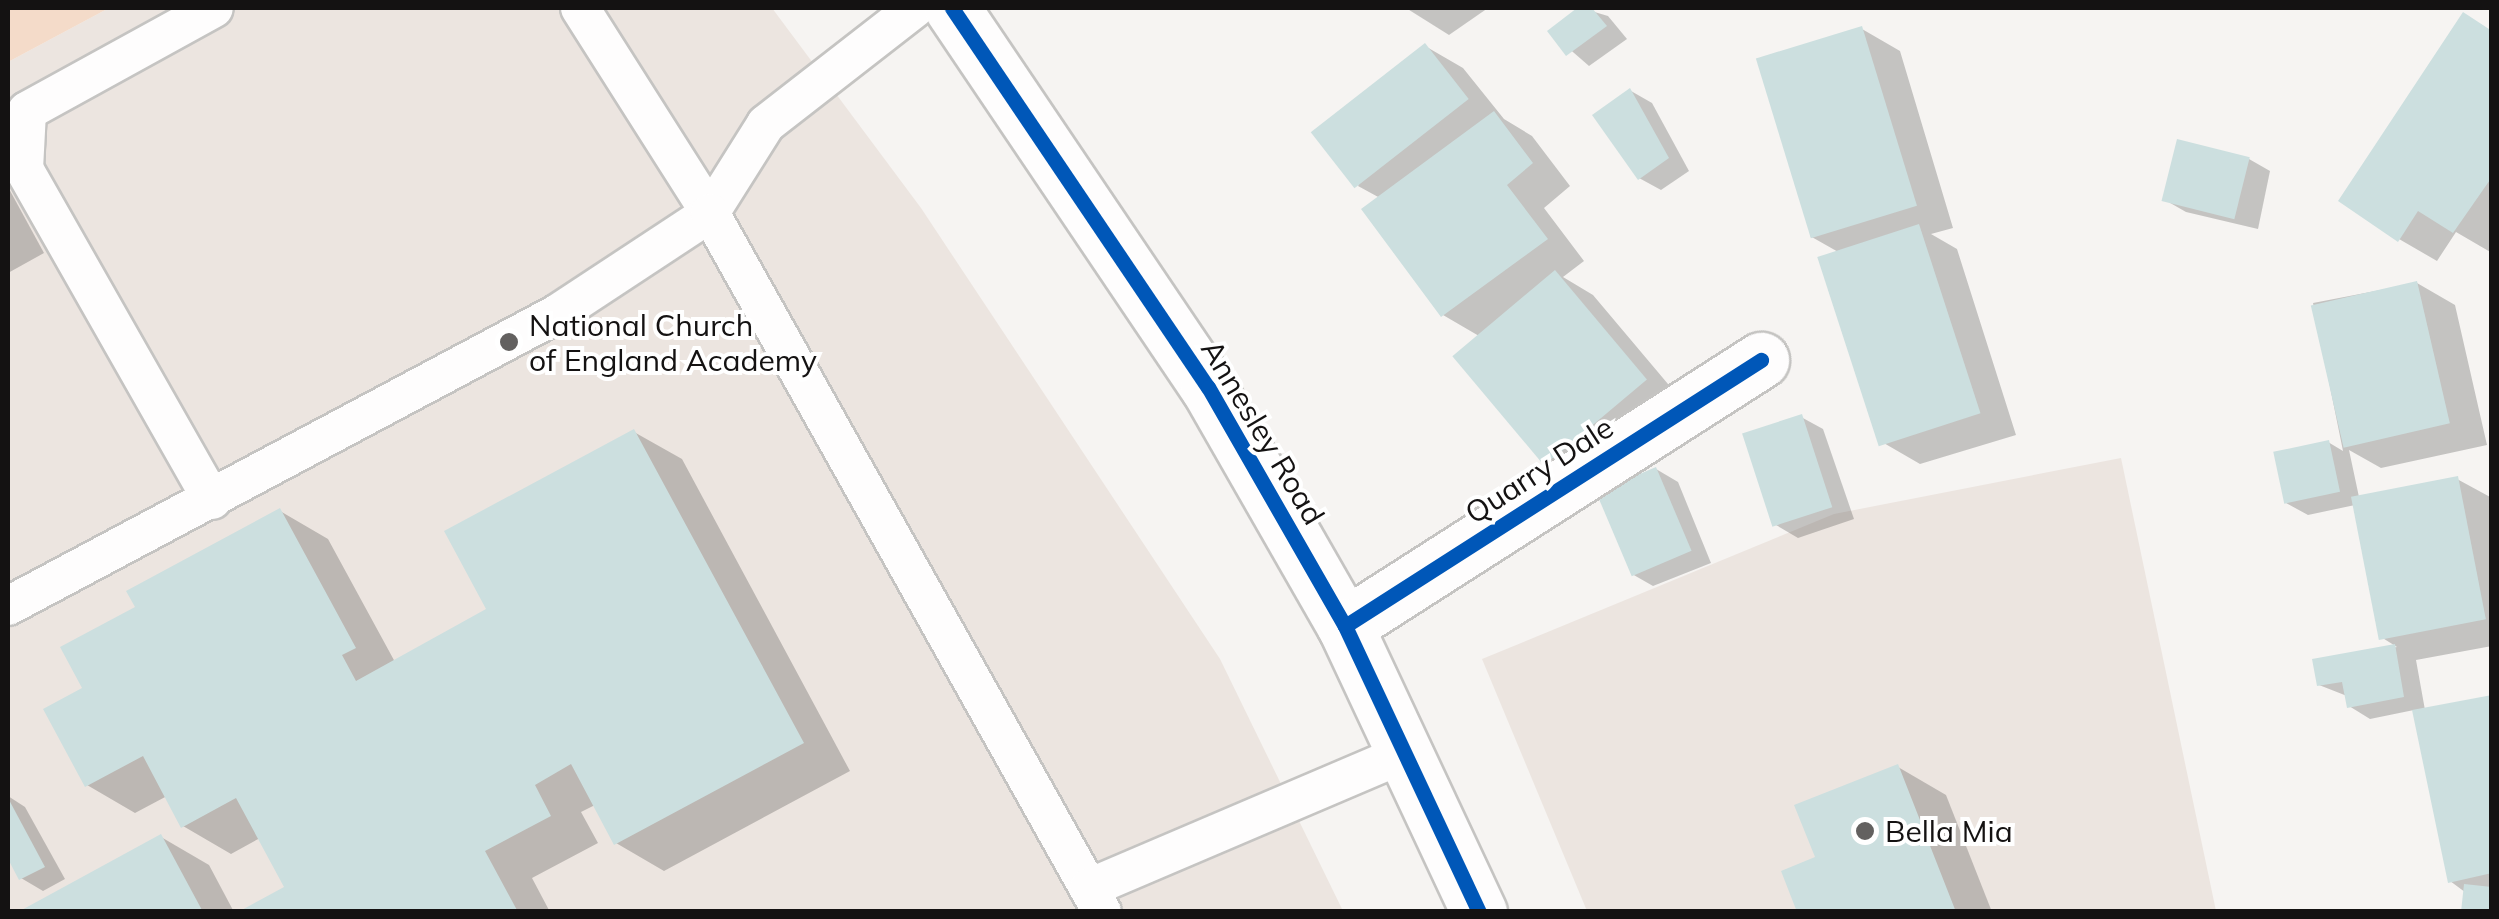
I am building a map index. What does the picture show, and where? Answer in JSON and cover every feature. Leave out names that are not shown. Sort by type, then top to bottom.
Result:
[{"type":"street","name":"Annesley Road","points":[[952,8],[1208,387],[1346,626],[1408,752],[1479,912]]},
{"type":"street","name":"Quarry Dale","points":[[1346,626],[1761,360]]},
{"type":"lane","points":[[212,500],[24,169],[26,111],[214,8]]},
{"type":"lane","points":[[580,8],[710,213],[1095,900],[1408,752]]},
{"type":"lane","points":[[8,606],[557,314],[710,213],[766,124],[915,8]]},
{"type":"shaded area","points":[[8,8],[109,8],[8,62]]},
{"type":"shaded area","name":"National Church of England Academy","points":[[109,8],[772,8],[921,208],[1220,659],[1343,911],[8,911],[8,62]]},
{"type":"shaded area","points":[[2121,458],[2216,911],[1587,911],[1482,659],[1834,514]]},
{"type":"building","points":[[1577,8],[1592,8],[1607,26],[1566,56],[1547,31]]},
{"type":"building","points":[[2463,12],[2492,31],[2492,177],[2453,233],[2418,211],[2398,242],[2338,201]]},
{"type":"building","points":[[1862,26],[1917,206],[1811,238],[1756,58]]},
{"type":"building","points":[[1425,43],[1469,99],[1354,188],[1311,132]]},
{"type":"building","points":[[1630,88],[1669,158],[1638,180],[1592,115]]},
{"type":"building","points":[[1494,111],[1533,163],[1507,185],[1548,239],[1441,317],[1361,209]]},
{"type":"building","points":[[2177,139],[2250,157],[2234,219],[2162,201]]},
{"type":"building","points":[[1919,224],[1980,413],[1879,446],[1817,257]]},
{"type":"building","points":[[1555,270],[1647,380],[1544,466],[1452,356]]},
{"type":"building","points":[[2417,281],[2450,423],[2344,448],[2311,306]]},
{"type":"building","points":[[1802,414],[1832,507],[1772,527],[1742,433]]},
{"type":"building","points":[[634,429],[804,743],[614,845],[571,764],[535,785],[551,816],[485,851],[518,912],[238,912],[284,887],[236,798],[181,828],[143,756],[85,787],[43,709],[82,688],[60,647],[135,607],[126,591],[280,508],[356,648],[342,655],[356,681],[486,609],[444,531]]},
{"type":"building","points":[[2329,440],[2340,492],[2284,504],[2273,452]]},
{"type":"building","points":[[1656,467],[1692,551],[1632,576],[1596,492]]},
{"type":"building","points":[[2458,476],[2486,619],[2379,640],[2351,497]]},
{"type":"building","points":[[2395,644],[2404,697],[2347,708],[2342,682],[2317,686],[2312,659]]},
{"type":"building","points":[[2492,695],[2492,873],[2448,883],[2412,710]]},
{"type":"building","name":"Bella Mia","points":[[1898,764],[1956,912],[1797,912],[1781,871],[1815,857],[1794,805]]},
{"type":"building","points":[[8,798],[45,867],[19,880],[8,859]]},
{"type":"building","points":[[161,834],[203,912],[18,912]]},
{"type":"building","points":[[2464,884],[2492,887],[2492,912],[2461,912]]},
{"type":"cycle path","points":[[952,8],[1208,387],[1345,626],[1479,912]]},
{"type":"cycle path","points":[[1345,626],[1761,360]]},
{"type":"place","name":"National Church of England Academy","points":[[509,342]]},
{"type":"place","name":"Bella Mia","points":[[1865,831]]}]
